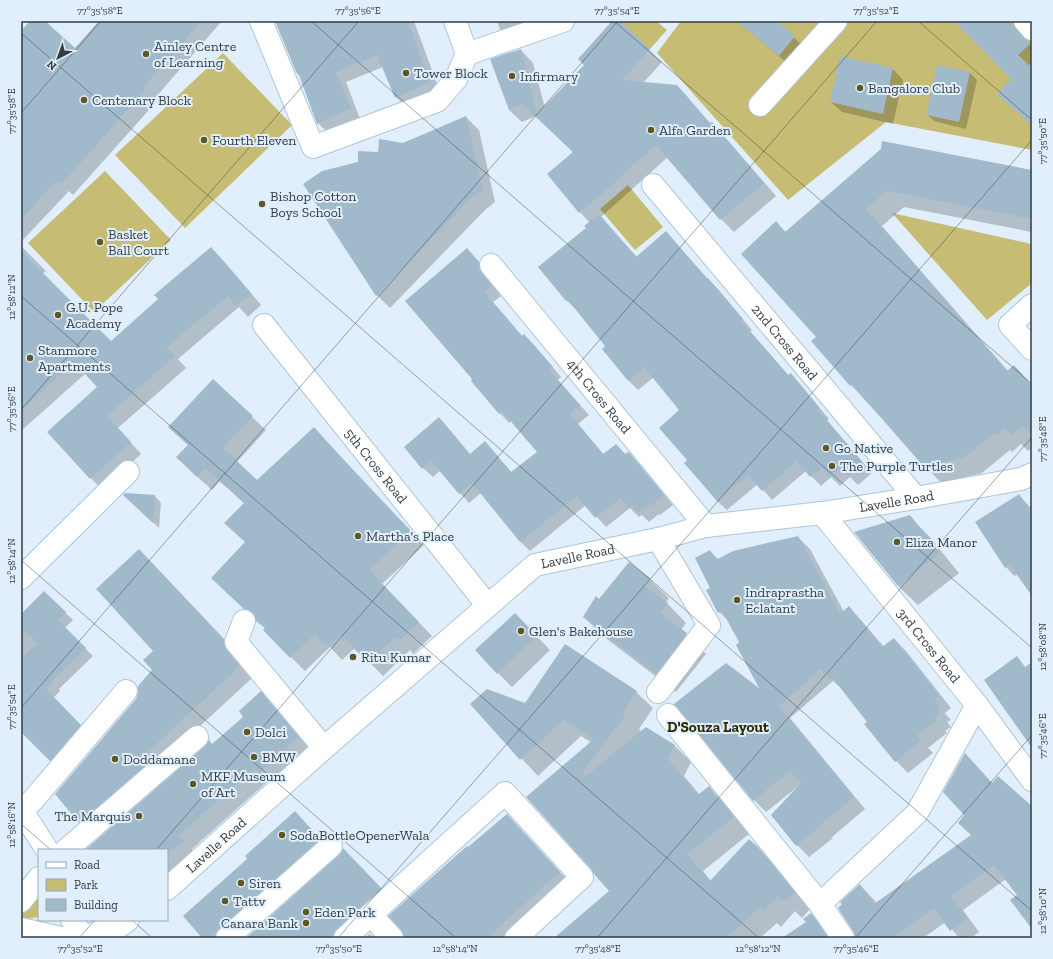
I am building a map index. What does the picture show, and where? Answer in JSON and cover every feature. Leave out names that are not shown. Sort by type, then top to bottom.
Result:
[{"type":"street","points":[[261,21],[313,147],[437,101],[456,79],[468,54],[564,21]]},
{"type":"street","points":[[455,21],[468,54]]},
{"type":"street","points":[[760,105],[836,21]]},
{"type":"street","points":[[1025,21],[1032,29]]},
{"type":"street","name":"2nd Cross Road","points":[[652,185],[916,498]]},
{"type":"street","name":"4th Cross Road","points":[[491,266],[706,526]]},
{"type":"street","points":[[1032,305],[1010,324],[1032,349]]},
{"type":"street","name":"5th Cross Road","points":[[264,325],[488,606]]},
{"type":"street","points":[[21,578],[128,472]]},
{"type":"street","name":"Lavelle Road","points":[[168,888],[324,748],[535,565],[658,539],[706,526],[822,513],[1021,479],[1032,474]]},
{"type":"street","name":"3rd Cross Road","points":[[822,513],[977,705],[1032,780]]},
{"type":"street","points":[[658,539],[709,625],[658,692]]},
{"type":"street","points":[[244,621],[236,642],[324,748]]},
{"type":"street","points":[[46,849],[22,810],[33,800],[126,691]]},
{"type":"street","points":[[820,904],[917,813],[977,705]]},
{"type":"street","points":[[668,715],[820,904],[844,938]]},
{"type":"street","points":[[67,849],[197,737]]},
{"type":"street","points":[[346,938],[505,793],[582,877],[516,938]]},
{"type":"street","points":[[227,938],[331,846]]},
{"type":"street","points":[[21,901],[38,879]]},
{"type":"street","points":[[371,915],[392,938]]},
{"type":"street","points":[[74,921],[93,933],[120,926],[127,921]]},
{"type":"street","points":[[21,929],[61,938]]},
{"type":"green space","points":[[616,21],[656,21],[667,30],[649,50]]},
{"type":"green space","name":"Bangalore Club","points":[[681,21],[1032,21],[1032,150],[886,122],[788,200],[657,53]]},
{"type":"green space","name":"Fourth Eleven","points":[[223,53],[292,125],[185,228],[115,155]]},
{"type":"green space","name":"Basket Ball Court","points":[[105,171],[171,240],[94,312],[28,243]]},
{"type":"green space","points":[[628,185],[663,227],[635,250],[600,209]]},
{"type":"green space","points":[[892,213],[1032,244],[1032,283],[987,320]]},
{"type":"green space","points":[[35,894],[38,900],[38,917],[21,920],[21,916]]},
{"type":"building","points":[[30,21],[45,21],[75,48],[99,21],[201,21],[144,87],[146,89],[61,185],[57,181],[21,219],[21,31]]},
{"type":"building","name":"Tower Block","points":[[275,21],[408,21],[430,82],[395,98],[377,55],[336,72],[351,108],[317,124],[299,75],[296,72]]},
{"type":"building","points":[[612,21],[620,21],[650,49],[622,80],[677,85],[710,123],[712,122],[764,183],[720,220],[656,145],[579,213],[547,174],[573,152],[522,104],[509,110],[490,59],[521,49],[537,114],[584,65],[578,59]]},
{"type":"building","points":[[737,21],[777,21],[795,36],[779,56]]},
{"type":"building","points":[[954,21],[1008,21],[1030,44],[1018,55],[1032,68],[1032,126],[997,94],[1009,81],[1013,81]]},
{"type":"building","points":[[840,56],[893,68],[883,114],[830,102]]},
{"type":"building","points":[[937,65],[970,72],[959,122],[926,115]]},
{"type":"building","points":[[466,116],[483,189],[472,197],[376,296],[303,184],[322,171],[358,162],[358,151],[378,152],[379,139],[403,143]]},
{"type":"building","points":[[882,141],[1032,170],[1032,219],[887,191],[866,209],[1007,371],[1014,365],[1032,386],[1032,435],[1023,425],[1011,435],[1005,428],[995,436],[993,434],[965,457],[924,467],[852,384],[850,386],[811,341],[816,337],[741,254],[776,221],[785,232],[881,149]]},
{"type":"building","points":[[599,214],[636,257],[666,231],[743,319],[741,321],[788,375],[791,373],[820,409],[818,410],[863,463],[848,476],[841,467],[829,477],[822,468],[810,477],[797,461],[762,491],[748,475],[717,501],[684,463],[687,460],[659,428],[679,410],[644,367],[628,381],[602,349],[605,346],[568,300],[566,301],[538,267],[586,228],[584,226]]},
{"type":"building","points":[[211,247],[251,293],[236,306],[228,296],[167,347],[175,356],[107,416],[131,442],[90,479],[47,432],[97,387],[74,362],[21,410],[21,251],[111,341],[158,299],[154,295]]},
{"type":"building","points":[[467,248],[479,262],[481,273],[492,286],[484,292],[522,336],[524,334],[553,367],[549,370],[580,405],[570,414],[603,454],[616,444],[625,454],[629,452],[664,495],[650,506],[649,505],[639,513],[632,505],[629,508],[620,498],[595,518],[577,496],[520,542],[472,483],[459,494],[431,461],[422,469],[404,447],[439,417],[470,454],[485,441],[511,472],[537,452],[502,411],[499,414],[471,381],[472,379],[405,301]]},
{"type":"building","points":[[213,379],[253,416],[223,448],[257,480],[314,427],[366,485],[411,531],[369,570],[419,622],[399,641],[395,637],[368,663],[341,635],[328,647],[315,634],[290,658],[263,630],[265,628],[256,621],[253,613],[244,609],[211,578],[245,542],[224,523],[244,503],[205,468],[197,477],[176,457],[188,445],[168,427]]},
{"type":"building","points":[[125,493],[155,495],[153,523],[123,495]]},
{"type":"building","points":[[1019,494],[1032,513],[1032,596],[1010,565],[1005,568],[975,522]]},
{"type":"building","name":"Eliza Manor","points":[[910,515],[940,553],[898,586],[854,532]]},
{"type":"building","points":[[798,536],[840,614],[849,606],[882,647],[894,638],[939,696],[934,700],[940,707],[936,710],[939,714],[934,719],[936,721],[917,735],[921,741],[895,762],[864,724],[867,722],[832,677],[830,679],[821,669],[779,706],[854,797],[796,846],[771,815],[801,783],[790,771],[753,801],[674,704],[726,663],[759,688],[736,645],[739,642],[722,611],[718,613],[706,590],[710,588],[695,558],[710,550],[716,560],[733,551]]},
{"type":"building","points":[[139,549],[224,639],[226,650],[240,666],[148,752],[154,758],[79,823],[55,794],[136,699],[138,686],[152,670],[143,660],[153,651],[96,589]]},
{"type":"building","points":[[629,562],[650,578],[644,585],[668,603],[660,613],[687,633],[656,674],[583,617],[596,596],[599,599]]},
{"type":"building","points":[[44,591],[66,612],[58,620],[86,648],[52,681],[53,682],[46,689],[81,725],[50,761],[21,732],[21,659],[37,643],[21,628],[21,614]]},
{"type":"building","points":[[515,613],[537,636],[497,674],[475,650]]},
{"type":"building","points":[[565,644],[637,691],[623,713],[626,715],[582,772],[586,776],[646,727],[675,745],[668,759],[698,795],[709,786],[734,817],[687,854],[710,881],[749,839],[758,847],[795,892],[785,902],[778,896],[764,911],[760,907],[726,938],[554,938],[609,891],[526,797],[594,739],[564,720],[520,760],[470,704],[487,689],[525,703]]},
{"type":"building","points":[[1017,656],[1025,667],[1032,662],[1032,748],[984,680]]},
{"type":"building","points":[[261,691],[299,737],[259,773],[254,768],[179,835],[185,841],[173,850],[86,849],[205,746],[209,740],[212,744],[243,717],[239,711]]},
{"type":"building","points":[[965,753],[992,783],[998,776],[1032,806],[1032,929],[1010,900],[1017,895],[994,865],[951,896],[967,918],[950,931],[934,908],[892,938],[855,938],[853,931],[838,908],[842,904],[840,902],[860,884],[874,904],[971,835],[958,823],[964,815],[943,792]]},
{"type":"building","points":[[295,811],[320,839],[209,938],[202,938],[183,916],[247,859],[245,856]]},
{"type":"building","points":[[507,814],[560,872],[487,938],[404,938],[401,930],[388,916],[467,846],[468,847]]},
{"type":"building","name":"Eden Park","points":[[343,848],[381,888],[337,929],[333,934],[333,938],[246,938],[339,855]]},
{"type":"building","points":[[811,913],[828,938],[782,938],[806,922],[803,919]]},
{"type":"place","name":"Ainley Centre of Learning","points":[[146,54]]},
{"type":"place","name":"Tower Block","points":[[406,73]]},
{"type":"place","name":"Infirmary","points":[[512,76]]},
{"type":"place","name":"Bangalore Club","points":[[860,88]]},
{"type":"place","name":"Centenary Block","points":[[84,100]]},
{"type":"place","name":"Alfa Garden","points":[[651,130]]},
{"type":"place","name":"Fourth Eleven","points":[[204,140]]},
{"type":"place","name":"Bishop Cotton Boys School","points":[[262,204]]},
{"type":"place","name":"Basket Ball Court","points":[[100,242]]},
{"type":"place","name":"G.U. Pope Academy","points":[[58,315]]},
{"type":"place","name":"Stanmore Apartments","points":[[30,358]]},
{"type":"place","name":"Go Native","points":[[826,448]]},
{"type":"place","name":"The Purple Turtles","points":[[832,466]]},
{"type":"place","name":"Martha's Place","points":[[358,536]]},
{"type":"place","name":"Eliza Manor","points":[[897,542]]},
{"type":"place","name":"Indraprastha Eclatant","points":[[737,600]]},
{"type":"place","name":"Glen's Bakehouse","points":[[521,631]]},
{"type":"place","name":"Ritu Kumar","points":[[353,657]]},
{"type":"place","name":"Dolci","points":[[247,732]]},
{"type":"place","name":"BMW","points":[[254,757]]},
{"type":"place","name":"Doddamane","points":[[115,759]]},
{"type":"place","name":"MKF Museum of Art","points":[[193,784]]},
{"type":"place","name":"The Marquis","points":[[139,816]]},
{"type":"place","name":"SodaBottleOpenerWala","points":[[282,835]]},
{"type":"place","name":"Siren","points":[[241,883]]},
{"type":"place","name":"Tattv","points":[[225,901]]},
{"type":"place","name":"Eden Park","points":[[306,912]]},
{"type":"place","name":"Canara Bank","points":[[306,923]]},
{"type":"district","name":"D'Souza Layout","points":[[718,727]]}]
